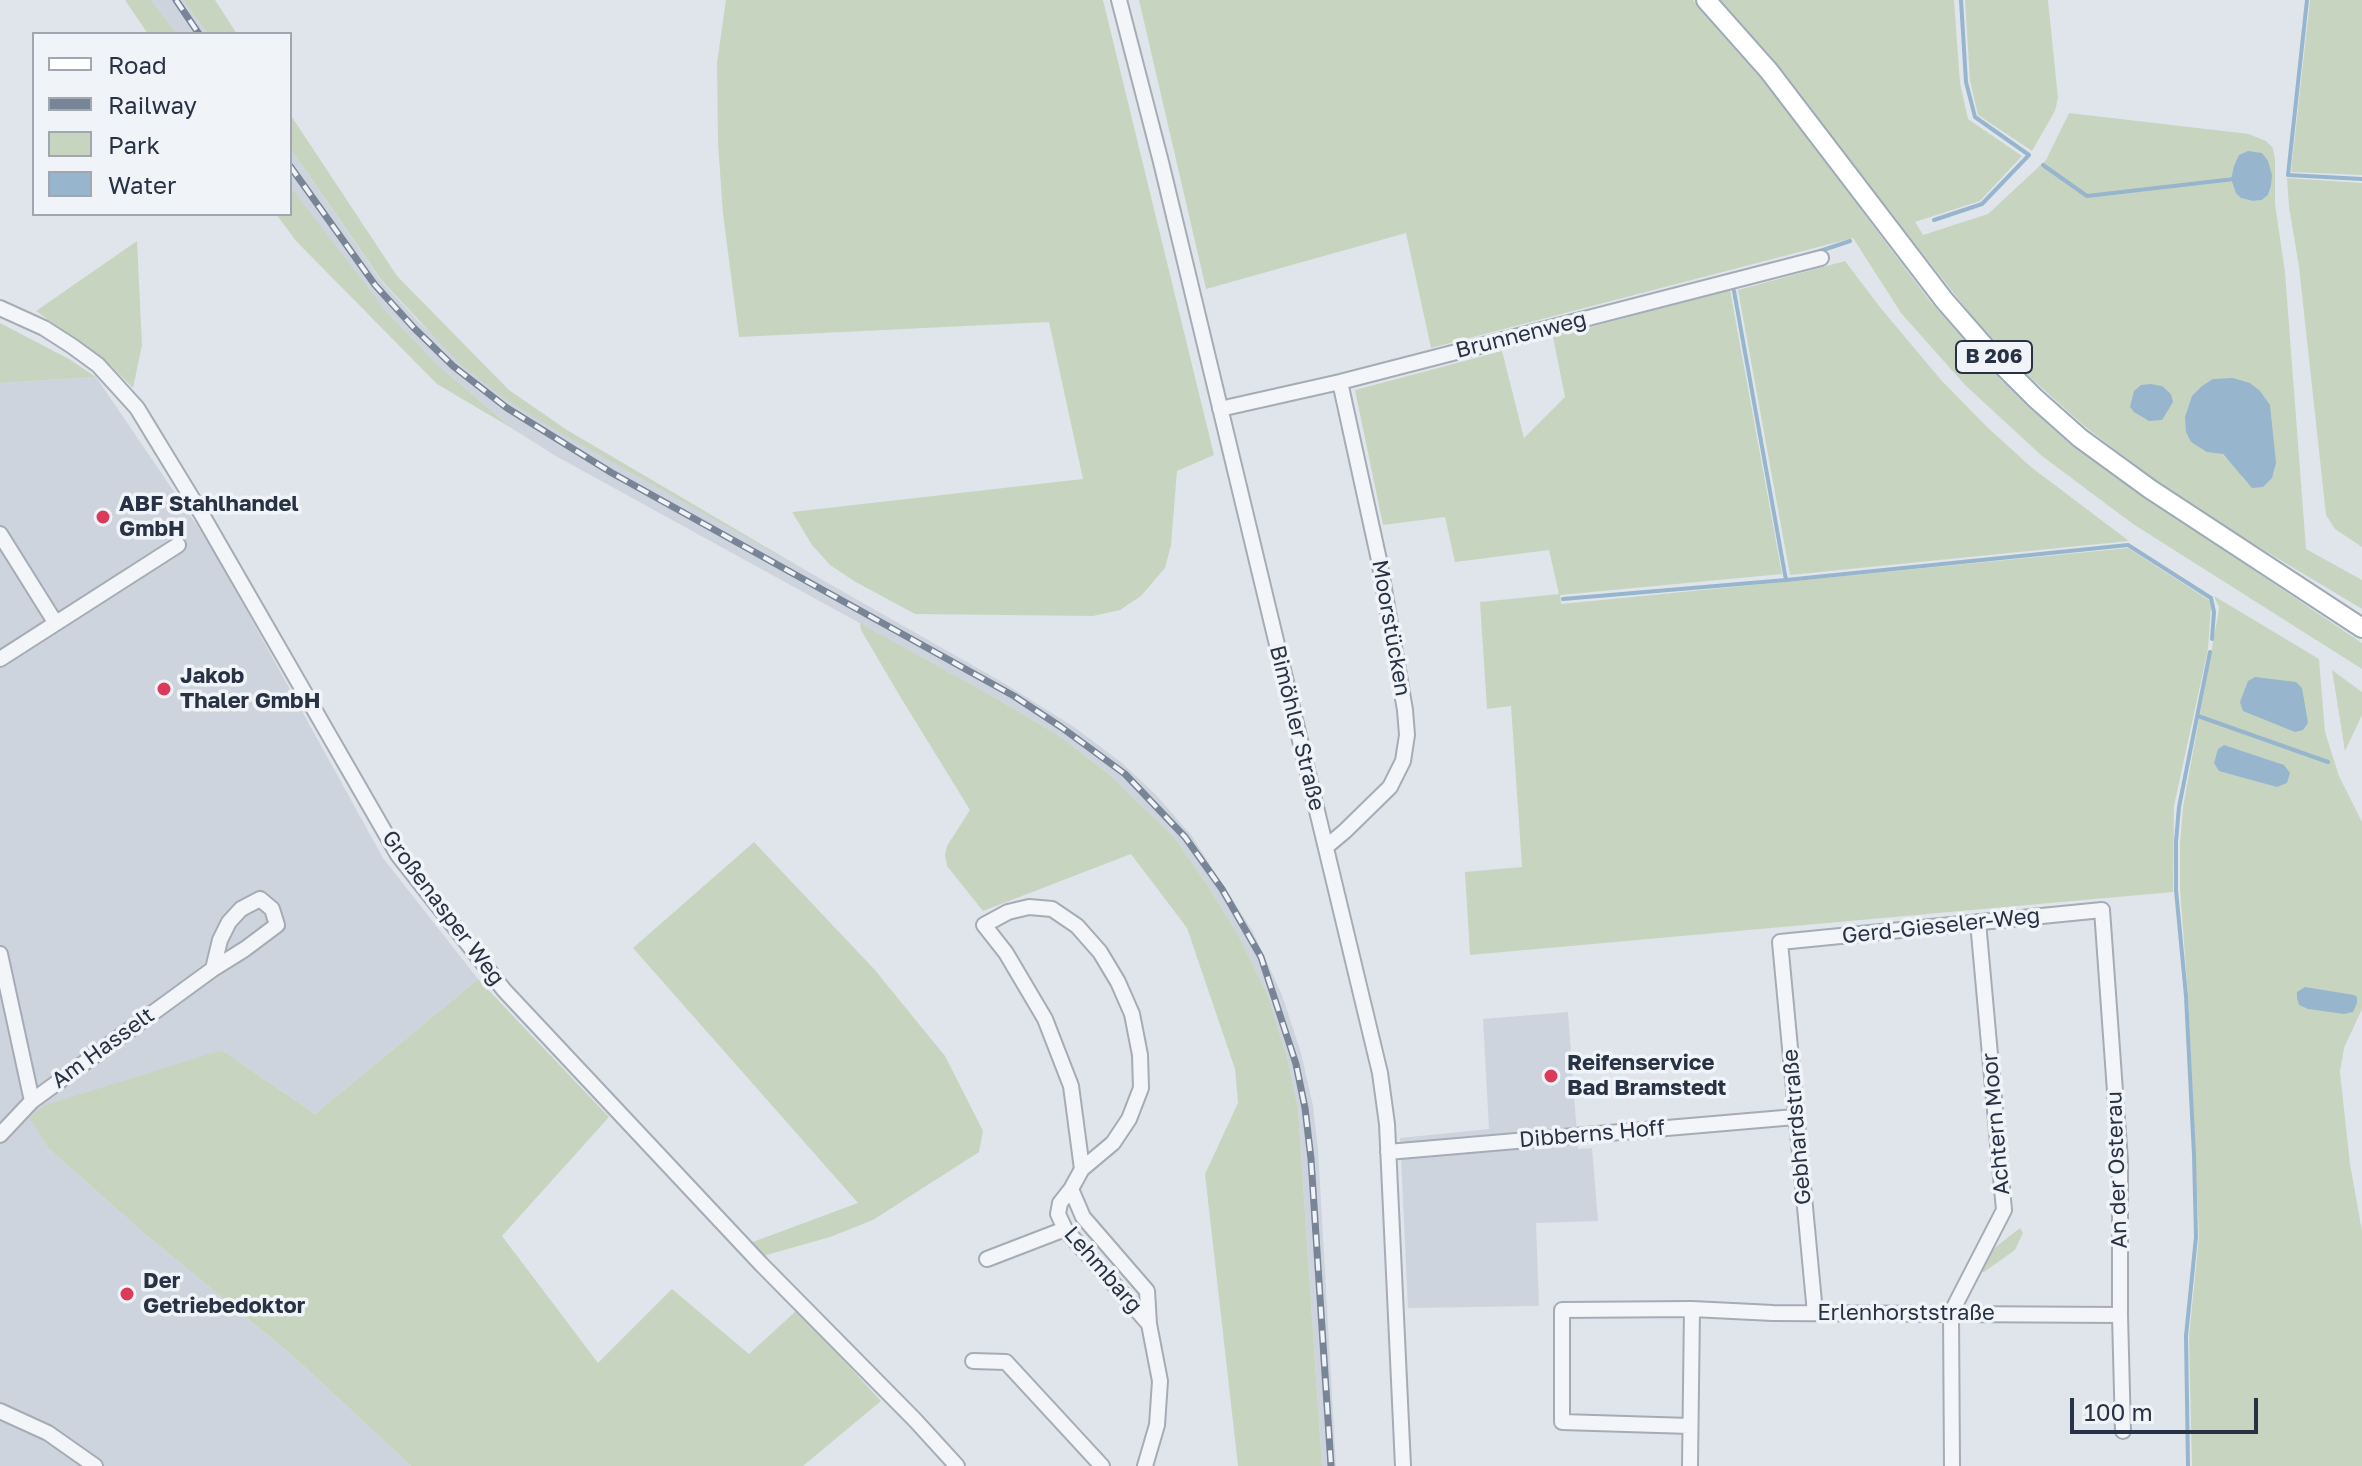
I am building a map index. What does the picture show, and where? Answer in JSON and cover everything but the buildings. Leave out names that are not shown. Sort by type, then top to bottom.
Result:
[{"type":"main road","name":"B 206","points":[[1706,0],[1785,92],[1944,300],[2035,398],[2080,438],[2150,489],[2362,628]]},
{"type":"street","name":"Bimöhler Straße","points":[[1119,0],[1161,162],[1380,1073],[1388,1152],[1403,1466]]},
{"type":"street","name":"Brunnenweg","points":[[1220,409],[1340,382],[1821,258]]},
{"type":"street","name":"Großenasper Weg","points":[[0,308],[44,328],[72,346],[98,365],[137,408],[398,855],[504,990],[761,1264],[957,1466]]},
{"type":"street","name":"Moorstücken","points":[[1326,847],[1390,787],[1403,761],[1407,735],[1384,587],[1340,382]]},
{"type":"street","points":[[0,534],[55,622]]},
{"type":"street","points":[[0,659],[178,545]]},
{"type":"street","name":"Am Hasselt","points":[[0,1135],[32,1101],[277,925],[272,909],[260,899],[241,909],[229,922],[213,969]]},
{"type":"street","points":[[1071,1189],[1082,1169],[1113,1143],[1129,1119],[1141,1088],[1140,1055],[1132,1014],[1100,952],[1077,926],[1052,909],[1029,907],[1008,912],[984,925],[1013,965],[1045,1019],[1071,1086],[1082,1169]]},
{"type":"street","name":"Gerd-Gieseler-Weg","points":[[1780,942],[2102,910]]},
{"type":"street","name":"An der Osterau","points":[[2102,910],[2120,1161],[2123,1431]]},
{"type":"street","name":"Achtern Moor","points":[[1951,1313],[2004,1210],[1978,922]]},
{"type":"street","name":"Gebhardstraße","points":[[1780,942],[1815,1313]]},
{"type":"street","points":[[0,954],[32,1101]]},
{"type":"street","name":"Dibberns Hoff","points":[[1388,1152],[1795,1117]]},
{"type":"street","name":"Lehmbarg","points":[[1145,1466],[1157,1425],[1160,1381],[1149,1324],[1147,1291],[1083,1217],[1071,1189],[1060,1203],[1058,1214],[1065,1229],[1149,1324]]},
{"type":"street","points":[[987,1259],[1065,1229]]},
{"type":"street","points":[[1690,1466],[1692,1309]]},
{"type":"street","name":"Erlenhorststraße","points":[[1690,1426],[1562,1422],[1562,1310],[2120,1315]]},
{"type":"street","points":[[1951,1313],[1952,1466]]},
{"type":"street","points":[[973,1361],[1006,1362],[1102,1466]]},
{"type":"street","points":[[0,1411],[48,1433],[95,1466]]},
{"type":"shaded area","points":[[151,0],[183,0],[207,32],[175,32]]},
{"type":"shaded area","points":[[292,151],[382,282],[420,323],[506,400],[1002,682],[1074,727],[1122,763],[1156,795],[1191,835],[1252,930],[1282,995],[1301,1053],[1313,1106],[1318,1149],[1336,1466],[1322,1466],[1298,1108],[1287,1057],[1269,998],[1239,936],[1174,837],[1109,774],[1061,737],[554,455],[513,429],[439,366],[358,278],[292,189]]},
{"type":"shaded area","points":[[96,377],[211,546],[383,858],[478,979],[315,1114],[222,1050],[30,1117],[48,1148],[145,1234],[293,1356],[411,1466],[0,1466],[0,383]]},
{"type":"shaded area","points":[[1568,1012],[1578,1149],[1592,1148],[1598,1221],[1536,1223],[1539,1306],[1408,1308],[1400,1138],[1489,1129],[1483,1019]]},
{"type":"green space","points":[[125,0],[151,0],[175,32],[147,32]]},
{"type":"green space","points":[[183,0],[215,0],[236,32],[207,32]]},
{"type":"green space","points":[[726,0],[1103,0],[1214,455],[1177,471],[1171,545],[1165,568],[1141,596],[1120,610],[1093,616],[915,614],[830,565],[812,545],[792,512],[1083,479],[1049,322],[739,337],[723,214],[718,144],[717,63]]},
{"type":"green space","points":[[1139,0],[1693,0],[1758,73],[1929,300],[2001,380],[2083,453],[2362,643],[2362,669],[2133,524],[2042,456],[1965,385],[1901,313],[1853,238],[1431,348],[1406,233],[1206,289]]},
{"type":"green space","points":[[1717,0],[1954,0],[1960,83],[1968,119],[2022,156],[1980,201],[1915,222],[1923,235],[1988,214],[2046,160],[2069,113],[2249,134],[2266,141],[2273,148],[2275,160],[2275,204],[2285,272],[2306,549],[2362,580],[2362,609],[2207,516],[2152,478],[2083,425],[2032,379],[1978,324],[1761,48]],"holes":[[[2249,151],[2271,186],[2262,200],[2241,198],[2231,180],[2240,155]],[[2202,386],[2246,483],[2222,454]]]},
{"type":"green space","points":[[1965,0],[2048,0],[2058,98],[2055,111],[2032,151],[1978,115],[1970,81]]},
{"type":"green space","points":[[2310,0],[2362,0],[2362,175],[2291,172]]},
{"type":"green space","points":[[292,117],[397,276],[509,390],[567,430],[817,577],[506,400],[459,363],[382,281],[292,151]]},
{"type":"green space","points":[[2287,178],[2362,183],[2362,547],[2335,529],[2326,515]]},
{"type":"green space","points":[[292,189],[385,310],[439,366],[513,429],[437,384],[296,241],[277,216],[292,216]]},
{"type":"green space","points":[[137,241],[142,345],[133,388],[105,360],[36,311]]},
{"type":"green space","points":[[1845,261],[1941,380],[1987,427],[2031,467],[2129,541],[1790,575],[1738,290]]},
{"type":"green space","points":[[1730,290],[1782,574],[1560,595],[1561,604],[2128,548],[2209,600],[2211,606],[2208,649],[2174,806],[2173,892],[1470,955],[1465,872],[1522,867],[1511,706],[1487,709],[1480,602],[1559,594],[1549,550],[1455,562],[1445,517],[1383,525],[1355,390],[1502,351],[1524,438],[1565,397],[1553,337]]},
{"type":"green space","points":[[0,323],[69,359],[96,377],[0,383]]},
{"type":"green space","points":[[2214,596],[2319,659],[2325,732],[2339,776],[2362,822],[2362,1009],[2344,1048],[2340,1072],[2350,1164],[2362,1231],[2362,1466],[2192,1466],[2189,1337],[2199,1236],[2180,844],[2183,807],[2218,615],[2219,607]]},
{"type":"green space","points":[[860,623],[1061,737],[1109,774],[1174,837],[1239,936],[1269,998],[1298,1108],[1322,1466],[1238,1466],[1205,1174],[1238,1103],[1235,1069],[1187,928],[1131,854],[983,911],[947,866],[945,855],[947,846],[970,810],[898,693],[861,630]]},
{"type":"green space","points":[[2332,670],[2362,692],[2362,715],[2345,751]]},
{"type":"green space","points":[[754,842],[874,969],[945,1056],[983,1131],[979,1152],[873,1220],[830,1237],[763,1256],[750,1243],[858,1203],[633,948]]},
{"type":"green space","points":[[478,979],[609,1117],[502,1236],[598,1363],[672,1289],[749,1354],[797,1310],[881,1401],[803,1466],[411,1466],[293,1356],[145,1234],[48,1148],[29,1117],[46,1105],[222,1050],[315,1114]]},
{"type":"green space","points":[[2020,1228],[2023,1233],[2015,1250],[1984,1272],[1977,1270],[1984,1256]]},
{"type":"water","points":[[2248,151],[2262,153],[2272,175],[2268,195],[2262,200],[2241,198],[2231,179],[2239,155]]},
{"type":"water","points":[[2233,378],[2250,383],[2270,405],[2276,463],[2272,478],[2263,487],[2252,488],[2223,454],[2207,452],[2191,442],[2186,432],[2185,417],[2192,396],[2213,379]]},
{"type":"water","points":[[2141,385],[2162,386],[2171,394],[2173,402],[2162,420],[2149,421],[2130,407],[2134,391]]},
{"type":"water","points":[[2255,677],[2296,682],[2302,688],[2308,723],[2303,730],[2295,732],[2243,711],[2240,702],[2248,681]]},
{"type":"water","points":[[2224,745],[2284,765],[2290,773],[2287,783],[2277,787],[2219,771],[2214,763],[2218,749]]},
{"type":"water","points":[[2305,987],[2354,995],[2357,1003],[2353,1012],[2344,1014],[2308,1009],[2299,1005],[2297,998],[2297,992]]},
{"type":"waterway","points":[[1934,220],[1982,204],[2029,155],[1975,117],[1966,82],[1961,0]]},
{"type":"waterway","points":[[2307,0],[2288,175],[2362,179]]},
{"type":"waterway","points":[[2043,165],[2087,196],[2234,179]]},
{"type":"waterway","points":[[1814,253],[1850,241]]},
{"type":"waterway","points":[[1734,291],[1786,580]]},
{"type":"waterway","points":[[1563,599],[2128,545],[2211,598],[2214,612],[2212,639]]},
{"type":"waterway","points":[[2188,1466],[2186,1336],[2196,1237],[2186,996],[2176,890],[2176,841],[2179,807],[2210,652]]},
{"type":"waterway","points":[[2198,716],[2328,762]]},
{"type":"railway","points":[[176,0],[198,32]]},
{"type":"railway","points":[[292,169],[375,285],[453,366],[507,408],[612,473],[1014,696],[1125,774],[1185,837],[1222,889],[1261,957],[1296,1064],[1311,1159],[1331,1466]]},
{"type":"place","name":"ABF Stahlhandel GmbH","points":[[103,517]]},
{"type":"place","name":"Jakob Thaler GmbH","points":[[164,689]]},
{"type":"place","name":"Reifenservice Bad Bramstedt","points":[[1551,1076]]},
{"type":"place","name":"Der Getriebedoktor","points":[[127,1294]]}]
